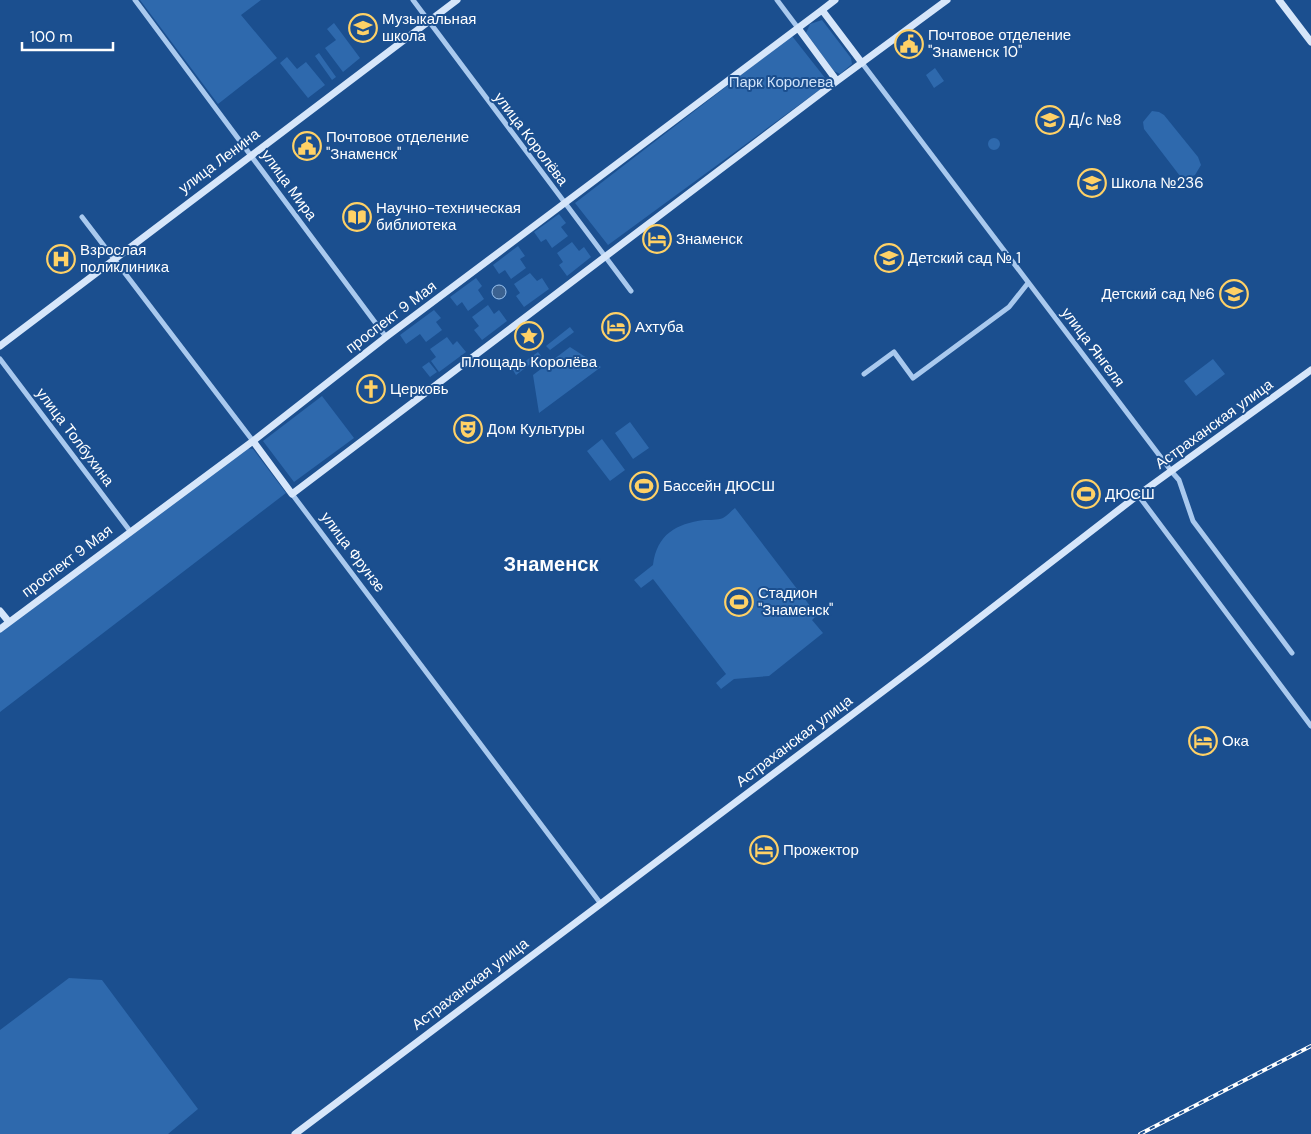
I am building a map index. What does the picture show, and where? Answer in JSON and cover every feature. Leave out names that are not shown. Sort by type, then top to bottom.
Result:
[{"type":"street","name":"улица Мира","points":[[136,0],[386,337]]},
{"type":"street","name":"улица Королёва","points":[[413,0],[604,257],[632,291]]},
{"type":"street","name":"улица Ленина","points":[[0,346],[251,154],[457,0]]},
{"type":"street","points":[[777,0],[837,81]]},
{"type":"street","points":[[835,0],[822,10],[862,63]]},
{"type":"street","points":[[292,494],[837,81],[947,0]]},
{"type":"street","points":[[1279,0],[1311,42]]},
{"type":"street","name":"проспект 9 Мая","points":[[0,628],[252,441],[386,337],[565,205],[822,10]]},
{"type":"street","name":"улица Янгеля","points":[[862,63],[1178,480],[1193,522],[1292,653]]},
{"type":"street","name":"улица Фрунзе","points":[[82,217],[601,904]]},
{"type":"street","points":[[864,374],[894,352],[912,378],[1009,307],[1028,283]]},
{"type":"street","name":"улица Толбухина","points":[[0,359],[130,531]]},
{"type":"street","name":"Астраханская улица","points":[[295,1134],[926,659],[1138,495],[1311,370]]},
{"type":"street","points":[[1138,495],[1311,726]]},
{"type":"street","points":[[0,611],[9,622]]},
{"type":"green space","points":[[140,0],[261,0],[241,15],[277,58],[218,104]]},
{"type":"green space","points":[[822,20],[851,58],[852,64],[840,74],[834,71],[806,33],[810,24]]},
{"type":"green space","points":[[334,23],[360,58],[343,72],[325,48],[336,40],[327,29]]},
{"type":"green space","name":"Парк Королева","points":[[792,36],[829,83],[608,245],[575,203]]},
{"type":"green space","points":[[319,53],[336,77],[332,80],[315,56]]},
{"type":"green space","points":[[287,57],[297,69],[306,62],[325,85],[308,98],[280,63]]},
{"type":"green space","points":[[935,68],[944,81],[934,88],[926,75]]},
{"type":"green space","points":[[1152,111],[1164,115],[1198,157],[1201,165],[1195,175],[1187,178],[1180,176],[1144,129],[1143,122]]},
{"type":"green space","points":[[992,138],[996,138],[1000,144],[996,150],[992,150],[988,146],[988,142]]},
{"type":"green space","points":[[559,214],[566,223],[561,227],[568,236],[552,248],[546,239],[541,242],[534,232]]},
{"type":"green space","points":[[572,242],[579,251],[584,247],[591,257],[567,276],[559,265],[563,262],[557,253]]},
{"type":"green space","points":[[518,246],[525,256],[520,259],[526,268],[511,279],[505,270],[499,274],[493,265]]},
{"type":"green space","points":[[530,273],[537,281],[542,278],[549,289],[524,307],[516,296],[520,293],[514,284]]},
{"type":"green space","points":[[476,278],[482,286],[478,290],[484,299],[468,311],[462,302],[457,306],[450,297]]},
{"type":"green space","points":[[488,305],[494,314],[499,310],[507,321],[482,340],[474,330],[479,326],[472,317]]},
{"type":"green space","points":[[434,310],[441,318],[436,322],[442,330],[426,342],[420,334],[406,344],[400,335]]},
{"type":"green space","points":[[570,327],[574,332],[550,350],[546,346]]},
{"type":"green space","points":[[447,337],[453,345],[457,341],[466,352],[439,372],[431,361],[436,357],[430,349]]},
{"type":"green space","points":[[570,347],[601,367],[539,413],[533,375]]},
{"type":"green space","points":[[538,352],[541,356],[516,375],[513,370]]},
{"type":"green space","points":[[1213,359],[1225,374],[1196,396],[1184,381]]},
{"type":"green space","points":[[429,362],[437,372],[430,377],[422,367]]},
{"type":"green space","points":[[322,396],[354,438],[294,482],[263,441]]},
{"type":"green space","points":[[630,422],[649,448],[633,459],[615,433]]},
{"type":"green space","points":[[602,439],[625,470],[610,481],[587,451]]},
{"type":"green space","points":[[245,448],[253,449],[286,493],[0,712],[0,632]]},
{"type":"green space","name":"Стадион \"Знаменск\"","points":[[735,508],[817,615],[812,620],[823,633],[769,676],[734,679],[721,689],[716,683],[726,674],[653,579],[641,588],[634,580],[653,565],[659,545],[670,532],[685,524],[723,518]]},
{"type":"green space","points":[[69,978],[102,980],[198,1109],[168,1134],[0,1134],[0,1030]]},
{"type":"shaded area","points":[[499,285],[504,287],[506,292],[504,297],[499,299],[494,297],[492,292],[494,287]]},
{"type":"railway","points":[[1140,1134],[1311,1046]]},
{"type":"place","name":"Музыкальная школа","points":[[363,28]]},
{"type":"place","name":"Почтовое отделение \"Знаменск 10\"","points":[[909,44]]},
{"type":"place","name":"Д/с №8","points":[[1050,120]]},
{"type":"place","name":"Почтовое отделение \"Знаменск\"","points":[[307,146]]},
{"type":"place","name":"Школа №236","points":[[1092,183]]},
{"type":"place","name":"Научно-техническая библиотека","points":[[357,217]]},
{"type":"place","name":"Знаменск","points":[[657,239]]},
{"type":"place","name":"Детский сад № 1","points":[[889,258]]},
{"type":"place","name":"Взрослая поликлиника","points":[[61,259]]},
{"type":"place","name":"Детский сад №6","points":[[1234,294]]},
{"type":"place","name":"Ахтуба","points":[[616,327]]},
{"type":"place","name":"Площадь Королёва","points":[[529,336]]},
{"type":"place","name":"Церковь","points":[[371,389]]},
{"type":"place","name":"Дом Культуры","points":[[468,429]]},
{"type":"place","name":"Бассейн ДЮСШ","points":[[644,486]]},
{"type":"place","name":"ДЮСШ","points":[[1086,494]]},
{"type":"place","name":"Стадион \"Знаменск\"","points":[[739,602]]},
{"type":"place","name":"Ока","points":[[1203,741]]},
{"type":"place","name":"Прожектор","points":[[764,850]]},
{"type":"district","name":"Знаменск","points":[[551,564]]}]
